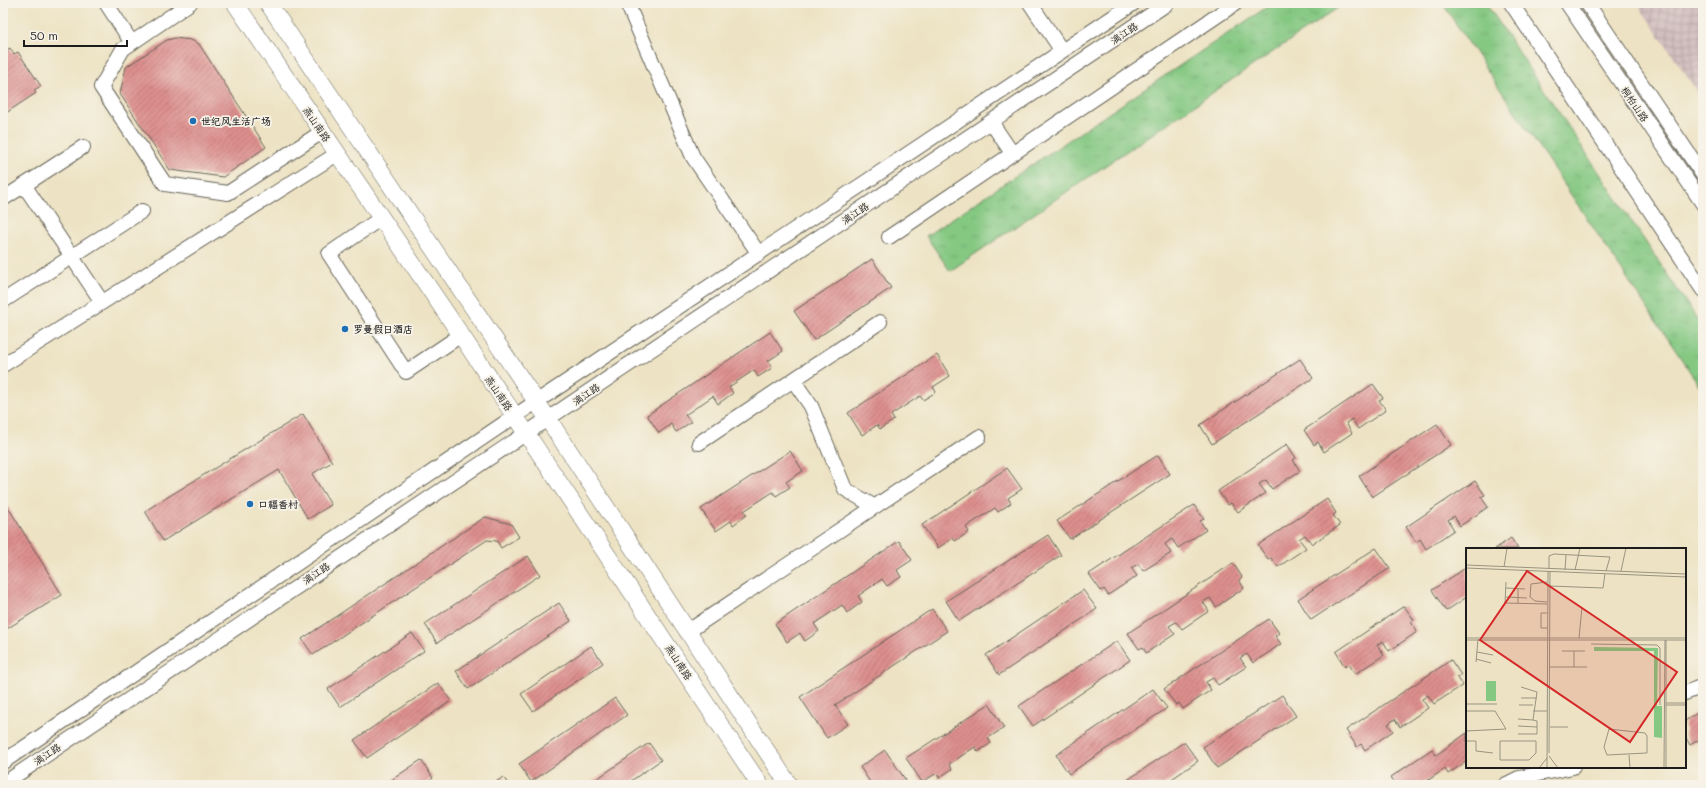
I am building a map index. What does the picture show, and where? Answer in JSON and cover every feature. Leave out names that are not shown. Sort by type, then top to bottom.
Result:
[{"type":"main road","name":"燕山南路","points":[[235,3],[461,335],[760,785]]},
{"type":"main road","points":[[268,3],[548,419],[785,779],[764,785]]},
{"type":"main road","points":[[377,212],[394,191]]},
{"type":"main road","points":[[668,645],[687,632]]},
{"type":"street","points":[[106,3],[132,43]]},
{"type":"street","points":[[190,3],[123,49],[101,87],[165,184],[228,193],[322,132]]},
{"type":"street","points":[[627,3],[692,157],[759,254]]},
{"type":"street","points":[[1030,3],[1062,52]]},
{"type":"street","name":"漓江路","points":[[3,762],[515,416],[1134,3]]},
{"type":"street","name":"漓江路","points":[[3,784],[1168,3]]},
{"type":"street","points":[[889,237],[1236,3]]},
{"type":"street","points":[[1511,3],[1703,290]]},
{"type":"street","name":"桐柏山路","points":[[1567,3],[1703,204]]},
{"type":"street","name":"桐柏山路","points":[[1587,3],[1703,175]]},
{"type":"street","points":[[991,122],[1012,153]]},
{"type":"street","points":[[3,199],[82,147]]},
{"type":"street","points":[[3,365],[337,154]]},
{"type":"street","points":[[24,185],[102,302]]},
{"type":"street","points":[[3,301],[142,211]]},
{"type":"street","points":[[377,212],[329,254],[406,372],[461,335]]},
{"type":"street","points":[[699,443],[880,322]]},
{"type":"street","points":[[793,380],[811,406],[845,489],[875,507]]},
{"type":"street","points":[[687,632],[979,437]]},
{"type":"street","points":[[1686,693],[1703,686]]},
{"type":"street","points":[[1505,785],[1519,778],[1568,768]]},
{"type":"shaded area","points":[[1637,3],[1703,3],[1703,100]]},
{"type":"green space","points":[[1273,3],[1345,3],[950,271],[926,236]]},
{"type":"green space","points":[[1442,3],[1486,3],[1703,328],[1703,391]]},
{"type":"building","name":"世纪风生活广场","points":[[175,38],[191,40],[199,44],[266,147],[223,177],[170,170],[120,94],[126,67],[167,40]]},
{"type":"building","points":[[10,48],[14,54],[18,52],[41,86],[34,90],[36,93],[3,115],[3,52]]},
{"type":"building","points":[[872,259],[891,288],[814,340],[794,311]]},
{"type":"building","points":[[770,332],[783,351],[768,361],[772,368],[758,377],[754,370],[729,387],[733,393],[718,404],[713,396],[685,415],[691,422],[676,432],[671,424],[659,433],[647,415]]},
{"type":"building","points":[[937,355],[950,376],[933,387],[936,392],[923,400],[920,396],[891,415],[894,420],[880,429],[877,425],[862,435],[848,413]]},
{"type":"building","points":[[1300,359],[1313,378],[1212,444],[1200,425]]},
{"type":"building","points":[[1373,384],[1383,398],[1379,400],[1386,410],[1358,429],[1352,419],[1346,423],[1352,433],[1324,452],[1318,442],[1314,445],[1304,430]]},
{"type":"building","points":[[303,414],[332,462],[312,474],[331,505],[308,519],[279,470],[163,541],[145,511]]},
{"type":"building","points":[[1437,424],[1451,445],[1372,497],[1359,476]]},
{"type":"building","points":[[1287,444],[1296,458],[1293,460],[1300,471],[1272,489],[1266,480],[1259,484],[1266,493],[1238,512],[1231,503],[1228,505],[1218,491]]},
{"type":"building","points":[[790,451],[803,471],[786,482],[790,487],[776,496],[773,492],[744,511],[747,515],[733,525],[731,521],[716,531],[701,509]]},
{"type":"building","points":[[1158,455],[1170,474],[1070,539],[1057,521]]},
{"type":"building","points":[[1007,468],[1022,489],[1008,498],[1011,503],[998,512],[995,508],[966,527],[969,532],[955,541],[953,538],[938,548],[922,525]]},
{"type":"building","points":[[1475,481],[1485,495],[1481,497],[1488,507],[1460,526],[1454,516],[1448,520],[1454,530],[1426,549],[1420,539],[1416,542],[1406,527]]},
{"type":"building","points":[[3,499],[62,595],[3,631]]},
{"type":"building","points":[[1327,499],[1336,513],[1333,515],[1340,525],[1312,544],[1305,535],[1299,539],[1306,548],[1278,567],[1271,558],[1268,560],[1258,545]]},
{"type":"building","points":[[1194,505],[1204,519],[1200,521],[1206,530],[1178,548],[1172,539],[1165,544],[1171,553],[1143,571],[1138,564],[1131,568],[1137,576],[1108,595],[1104,589],[1101,591],[1089,574]]},
{"type":"building","points":[[485,517],[511,524],[519,537],[501,548],[497,541],[487,540],[313,655],[302,639]]},
{"type":"building","points":[[1048,535],[1061,555],[959,621],[946,601]]},
{"type":"building","points":[[1511,538],[1517,548],[1496,548]]},
{"type":"building","points":[[899,541],[912,560],[897,570],[901,577],[887,586],[882,579],[858,596],[862,602],[847,613],[842,605],[814,624],[819,631],[805,641],[800,633],[787,642],[775,624]]},
{"type":"building","points":[[1376,548],[1390,568],[1311,620],[1298,599]]},
{"type":"building","points":[[528,556],[540,575],[437,643],[425,624]]},
{"type":"building","points":[[1233,563],[1242,577],[1239,580],[1244,588],[1216,607],[1210,598],[1203,602],[1209,611],[1182,629],[1176,622],[1169,626],[1175,634],[1146,653],[1143,647],[1139,649],[1128,633]]},
{"type":"building","points":[[1466,568],[1466,598],[1446,611],[1432,590]]},
{"type":"building","points":[[1083,590],[1097,609],[999,675],[986,655]]},
{"type":"building","points":[[559,603],[571,621],[468,689],[456,671]]},
{"type":"building","points":[[1404,606],[1414,620],[1411,622],[1417,632],[1389,651],[1383,641],[1377,645],[1384,655],[1355,674],[1349,664],[1345,667],[1336,652]]},
{"type":"building","points":[[932,609],[947,631],[835,705],[848,724],[827,738],[800,697]]},
{"type":"building","points":[[1269,619],[1279,633],[1275,636],[1281,644],[1253,663],[1247,654],[1240,658],[1246,667],[1218,685],[1213,678],[1206,682],[1211,690],[1183,709],[1179,703],[1176,705],[1164,689]]},
{"type":"building","points":[[412,633],[424,651],[340,707],[328,689]]},
{"type":"building","points":[[1117,641],[1130,660],[1033,726],[1019,706]]},
{"type":"building","points":[[591,646],[603,663],[533,711],[521,694]]},
{"type":"building","points":[[1451,660],[1461,675],[1457,677],[1463,685],[1434,704],[1428,695],[1422,699],[1428,708],[1400,727],[1395,719],[1388,724],[1393,731],[1365,750],[1361,744],[1357,747],[1346,730]]},
{"type":"building","points":[[438,683],[451,701],[367,758],[354,740]]},
{"type":"building","points":[[1153,689],[1167,708],[1069,774],[1056,755]]},
{"type":"building","points":[[1282,695],[1296,716],[1217,768],[1203,747]]},
{"type":"building","points":[[615,698],[627,715],[531,782],[519,764]]},
{"type":"building","points":[[989,704],[1004,728],[988,738],[991,743],[978,752],[975,747],[949,764],[952,769],[939,778],[937,773],[922,782],[906,758]]},
{"type":"building","points":[[1703,709],[1703,737],[1690,745],[1686,738],[1686,720]]},
{"type":"building","points":[[1466,734],[1466,762],[1448,774],[1445,769],[1421,785],[1396,785],[1391,777],[1432,749],[1436,755]]},
{"type":"building","points":[[1184,742],[1198,761],[1163,785],[1120,785]]},
{"type":"building","points":[[649,743],[661,760],[625,785],[588,785]]},
{"type":"building","points":[[885,750],[909,785],[872,785],[860,767]]},
{"type":"building","points":[[421,760],[433,778],[423,785],[384,785]]},
{"type":"building","points":[[503,777],[509,785],[492,785]]},
{"type":"place","name":"世纪风生活广场","points":[[193,121]]},
{"type":"place","name":"罗曼假日酒店","points":[[345,329]]},
{"type":"place","name":"口福香村","points":[[250,504]]}]
